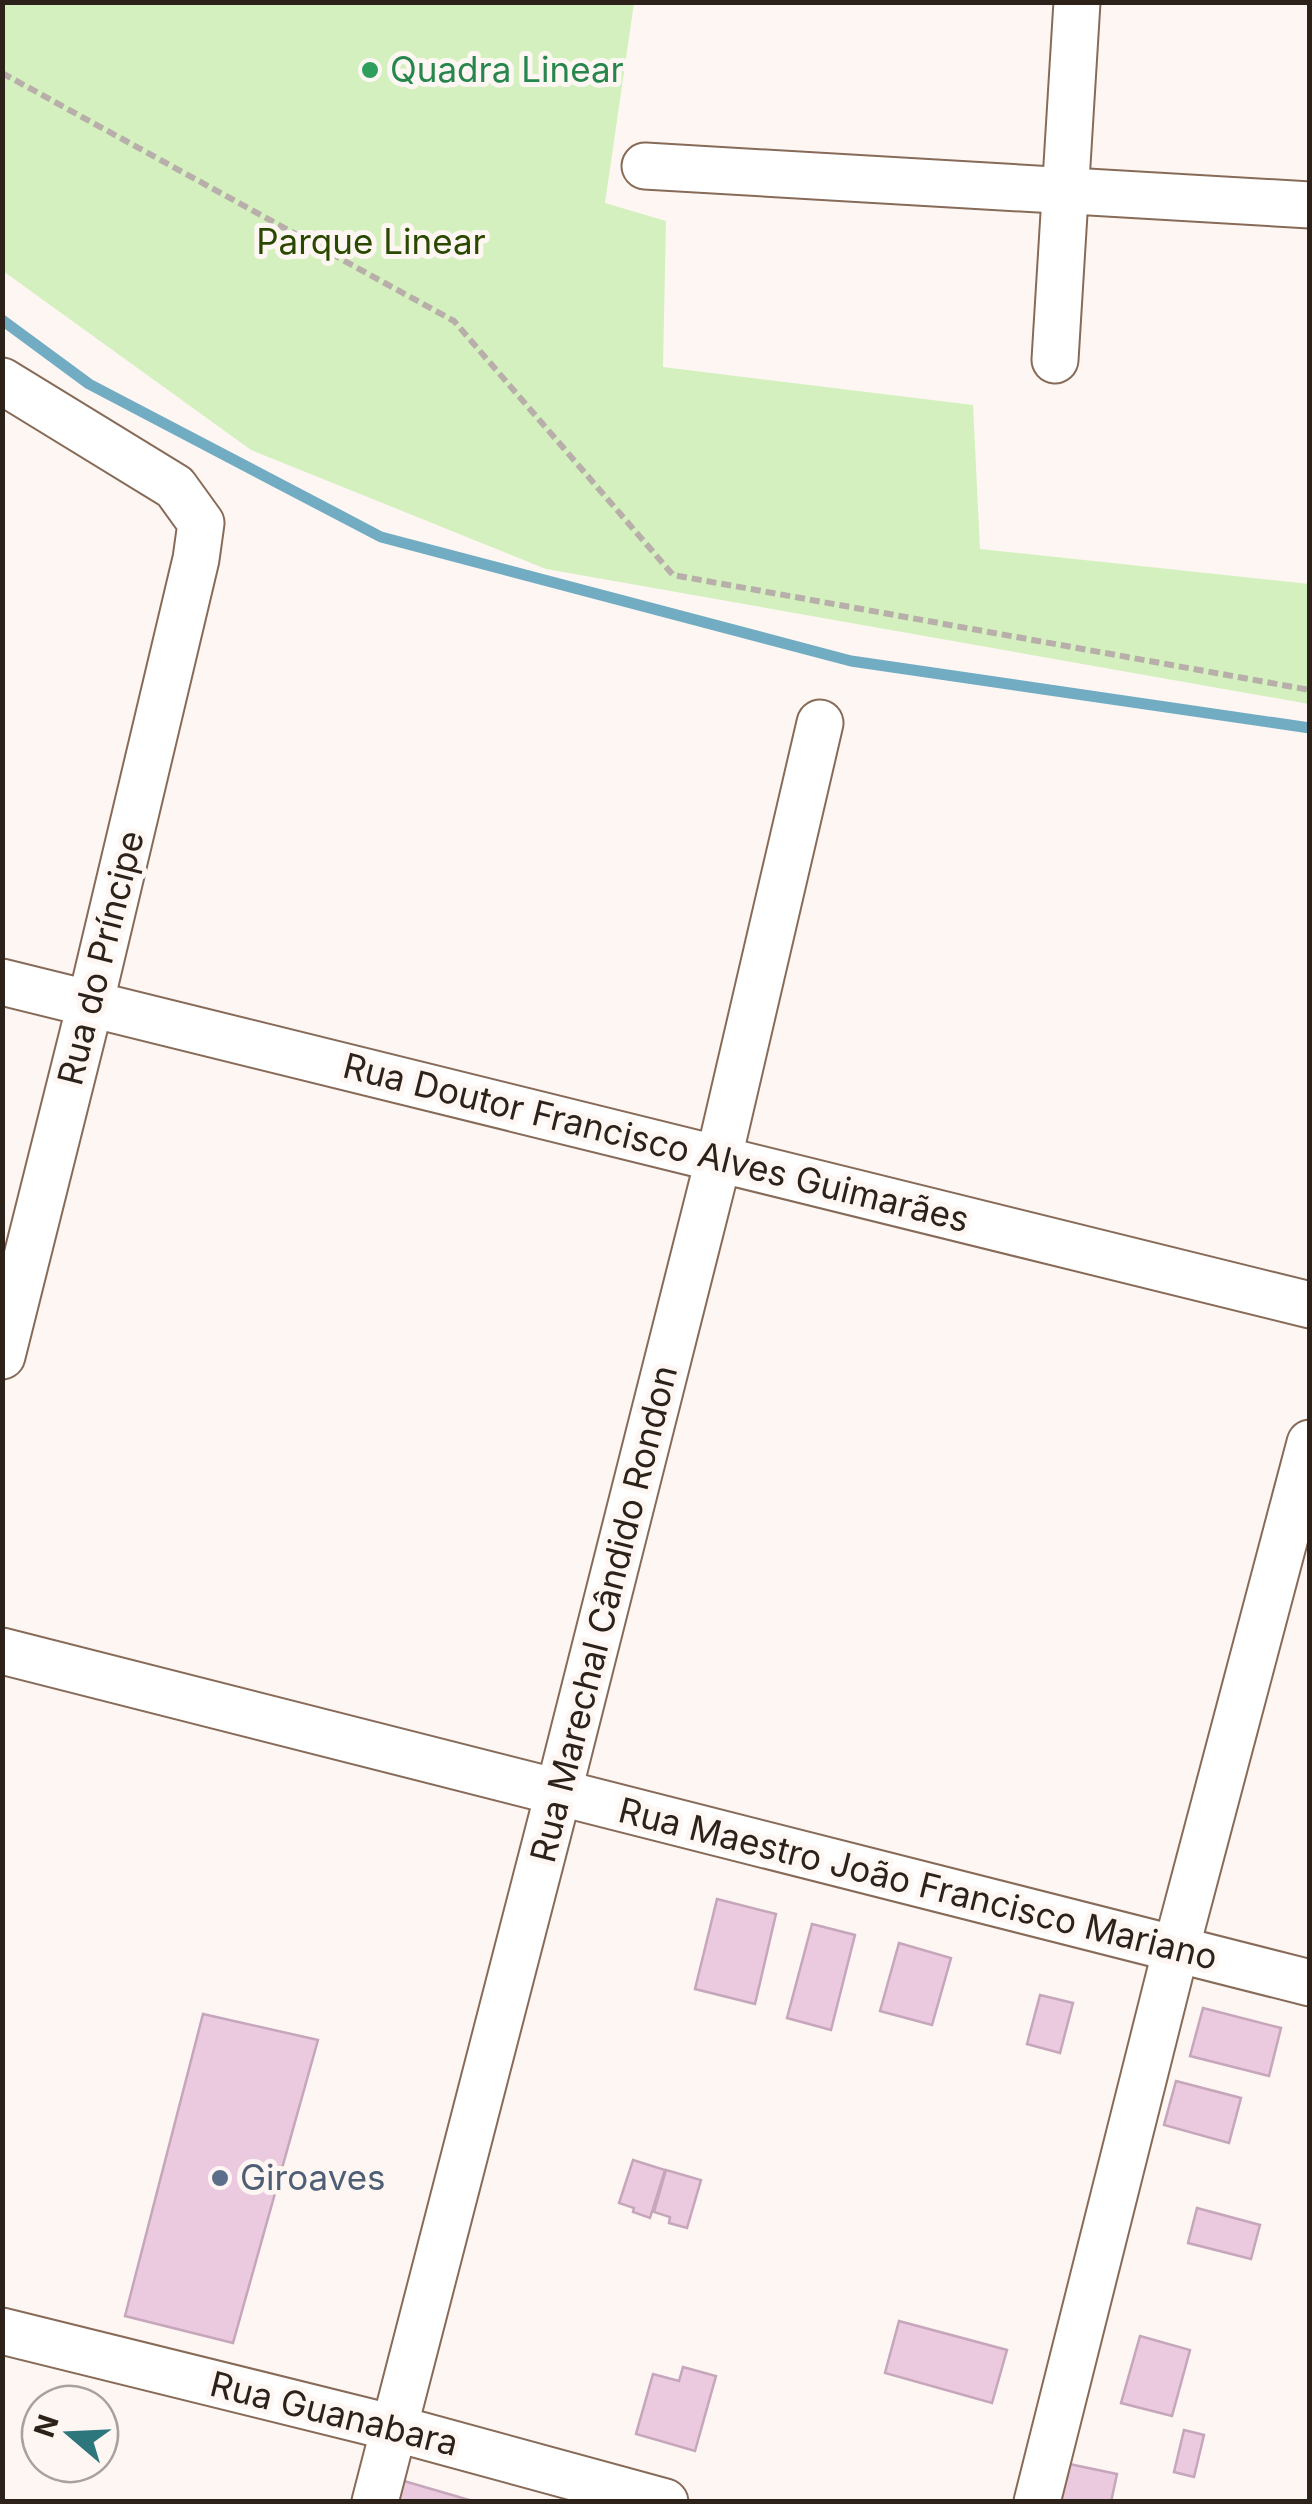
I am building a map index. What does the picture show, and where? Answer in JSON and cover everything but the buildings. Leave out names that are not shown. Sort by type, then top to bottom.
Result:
[{"type":"street","points":[[1055,360],[1078,2]]},
{"type":"street","points":[[644,166],[1310,205]]},
{"type":"street","name":"Rua do Príncipe","points":[[2,381],[175,487],[201,523],[196,559],[90,1005],[2,1356]]},
{"type":"street","name":"Rua Marechal Cândido Rondon","points":[[375,2502],[719,1158],[820,723]]},
{"type":"street","name":"Rua Doutor Francisco Alves Guimarães","points":[[2,982],[1310,1305]]},
{"type":"street","points":[[1037,2502],[1176,1949],[1310,1443]]},
{"type":"street","name":"Rua Maestro João Francisco Mariano","points":[[2,1651],[1310,1983]]},
{"type":"street","name":"Rua Guanabara","points":[[2,2331],[394,2428],[665,2502]]},
{"type":"path","points":[[2,73],[454,321],[673,575],[1310,690]]},
{"type":"green space","name":"Parque Linear","points":[[3,2],[634,3],[605,203],[666,221],[663,367],[973,405],[980,549],[1309,584],[1309,704],[546,569],[251,450],[3,271]]},
{"type":"waterway","points":[[2,320],[89,384],[381,537],[851,661],[1310,728]]},
{"type":"place","name":"Quadra Linear","points":[[370,70]]},
{"type":"place","name":"Giroaves","points":[[220,2178]]}]
